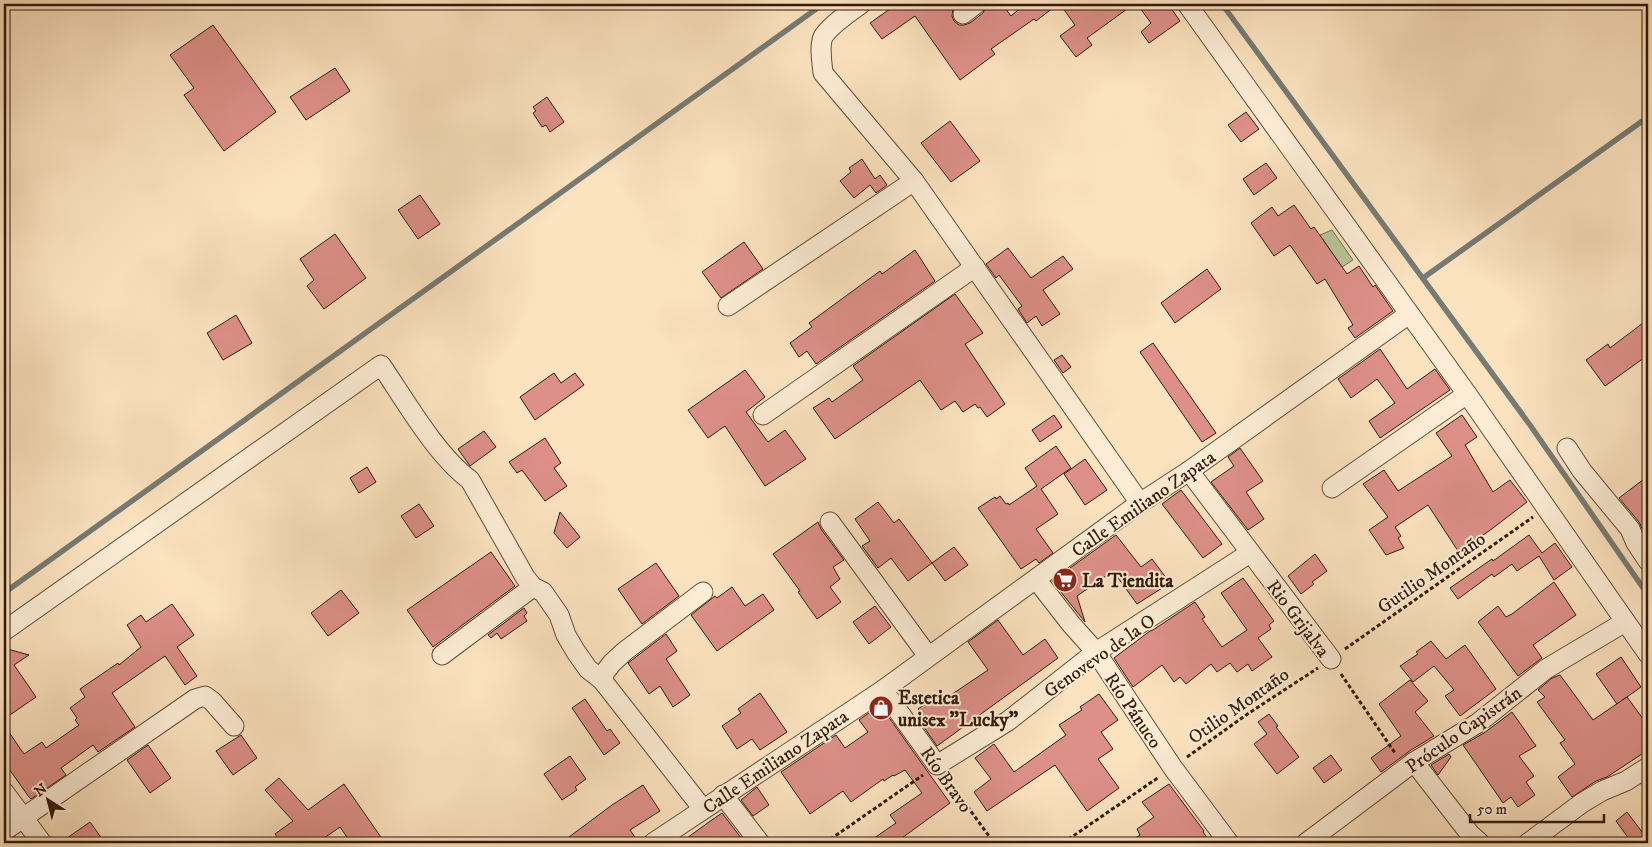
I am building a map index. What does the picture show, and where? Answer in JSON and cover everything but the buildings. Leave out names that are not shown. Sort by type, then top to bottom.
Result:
[{"type":"street","points":[[861,4],[841,18],[823,38],[821,56],[823,73],[914,181],[1140,503]]},
{"type":"street","points":[[1187,4],[1467,394],[1648,654]]},
{"type":"street","points":[[728,306],[914,181]]},
{"type":"street","points":[[763,415],[975,267]]},
{"type":"street","name":"Calle Emiliano Zapata","points":[[653,843],[883,690],[1140,503],[1189,471],[1409,314]]},
{"type":"street","points":[[4,631],[381,365],[421,424],[457,470],[470,480],[524,577],[533,587],[543,592],[559,615],[566,635],[588,669],[602,680],[703,809]]},
{"type":"street","points":[[1332,488],[1467,394]]},
{"type":"street","points":[[1567,448],[1582,471],[1630,530],[1636,544],[1648,561]]},
{"type":"street","name":"Rio Grijalva","points":[[1189,471],[1331,659]]},
{"type":"street","points":[[830,522],[928,656]]},
{"type":"street","name":"Genovevo de la O","points":[[937,764],[1008,721],[1096,652],[1250,553]]},
{"type":"street","name":"Río Pánuco","points":[[1036,579],[1071,624],[1096,652],[1172,768],[1230,843]]},
{"type":"street","points":[[442,655],[533,587]]},
{"type":"street","points":[[602,680],[605,672],[625,650],[703,592]]},
{"type":"street","name":"Próculo Capistrán","points":[[1306,843],[1410,765],[1478,723],[1546,669],[1625,622]]},
{"type":"street","name":"Río Bravo","points":[[883,690],[937,764]]},
{"type":"street","points":[[4,831],[195,698],[205,696],[212,701],[234,726]]},
{"type":"street","points":[[1410,765],[1480,843]]},
{"type":"street","points":[[1528,843],[1582,803],[1602,791],[1626,781],[1648,766]]},
{"type":"street","points":[[4,792],[42,843]]},
{"type":"street","points":[[723,795],[760,843]]},
{"type":"path","name":"Gutilio Montaño","points":[[1331,659],[1546,508]]},
{"type":"path","name":"Rio Grijalva","points":[[1331,659],[1410,765]]},
{"type":"path","name":"Otilio Montaño","points":[[1063,843],[1331,659]]},
{"type":"path","points":[[825,843],[937,764]]},
{"type":"path","name":"Río Bravo","points":[[937,764],[994,843]]},
{"type":"green space","points":[[1332,230],[1353,260],[1342,267],[1320,235]]},
{"type":"waterway","points":[[4,593],[823,4]]},
{"type":"waterway","points":[[1222,4],[1530,425],[1648,595]]},
{"type":"waterway","points":[[1423,278],[1648,117]]},
{"type":"place","name":"La Tiendita","points":[[1065,580]]},
{"type":"place","name":"Estetica unisex \"Lucky\"","points":[[881,708]]}]
